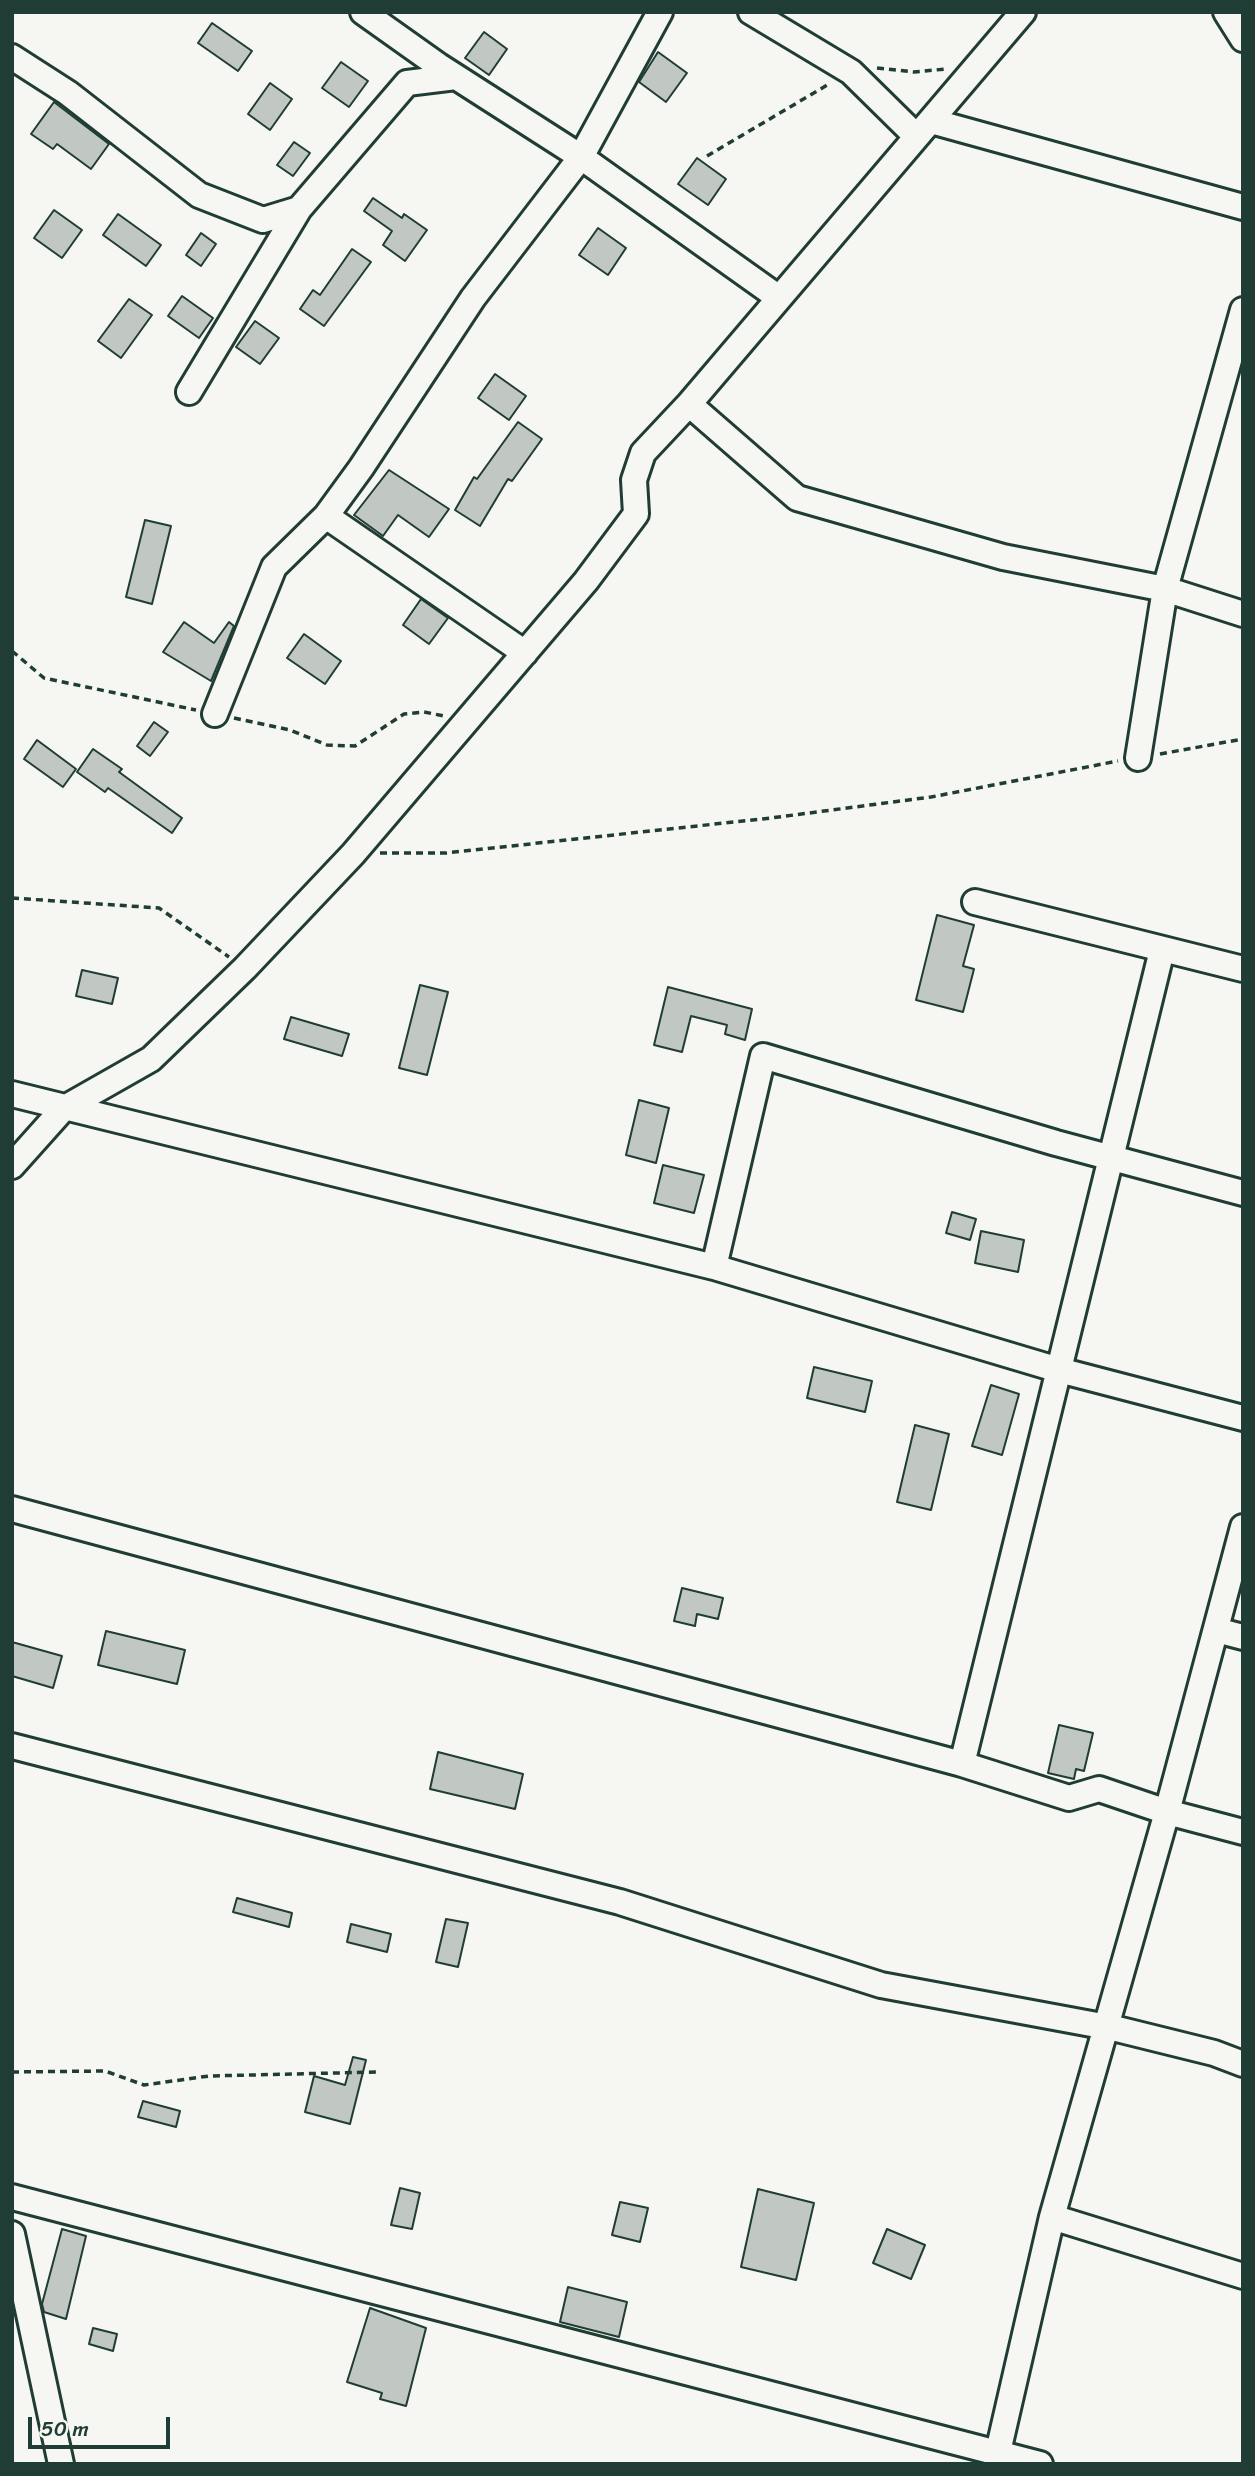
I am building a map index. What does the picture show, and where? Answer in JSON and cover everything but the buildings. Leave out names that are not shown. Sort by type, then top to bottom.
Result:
[{"type":"street","points":[[363,12],[456,77],[581,157],[779,298]]},
{"type":"street","points":[[215,714],[274,568],[326,516],[361,468],[473,298],[581,157],[660,12]]},
{"type":"street","points":[[751,12],[851,72],[923,128],[1243,208]]},
{"type":"street","points":[[12,1166],[63,1109],[150,1059],[245,968],[353,854],[586,581],[636,514],[634,480],[643,453],[689,404],[1023,12]]},
{"type":"street","points":[[1226,12],[1243,39]]},
{"type":"street","points":[[12,57],[68,93],[199,195],[263,220],[299,209]]},
{"type":"street","points":[[189,392],[299,209],[407,83],[456,77]]},
{"type":"street","points":[[1138,758],[1165,589],[1243,310]]},
{"type":"street","points":[[689,404],[797,498],[1003,557],[1165,589],[1243,614]]},
{"type":"street","points":[[326,516],[525,653]]},
{"type":"street","points":[[975,902],[1243,969]]},
{"type":"street","points":[[962,1764],[1162,950]]},
{"type":"street","points":[[714,1267],[763,1056],[1243,1193]]},
{"type":"street","points":[[12,1094],[63,1109],[714,1267],[1059,1370],[1243,1418]]},
{"type":"street","points":[[12,1509],[962,1764],[1069,1798],[1099,1789],[1167,1812],[1243,1832]]},
{"type":"street","points":[[998,2452],[1052,2217],[1108,2027],[1243,1527]]},
{"type":"street","points":[[1216,1630],[1243,1637]]},
{"type":"street","points":[[12,1746],[620,1902],[881,1985],[1108,2027],[1213,2053],[1243,2064]]},
{"type":"street","points":[[12,2197],[1040,2464]]},
{"type":"street","points":[[1052,2217],[1243,2276]]},
{"type":"street","points":[[12,2234],[61,2464]]},
{"type":"path","points":[[707,156],[851,72],[870,66],[914,72],[973,69]]},
{"type":"path","points":[[353,854],[446,853],[771,818],[931,797],[1243,740]]},
{"type":"path","points":[[12,898],[159,908],[245,968]]},
{"type":"path","points":[[12,2072],[105,2071],[144,2085],[209,2076],[377,2072]]}]
